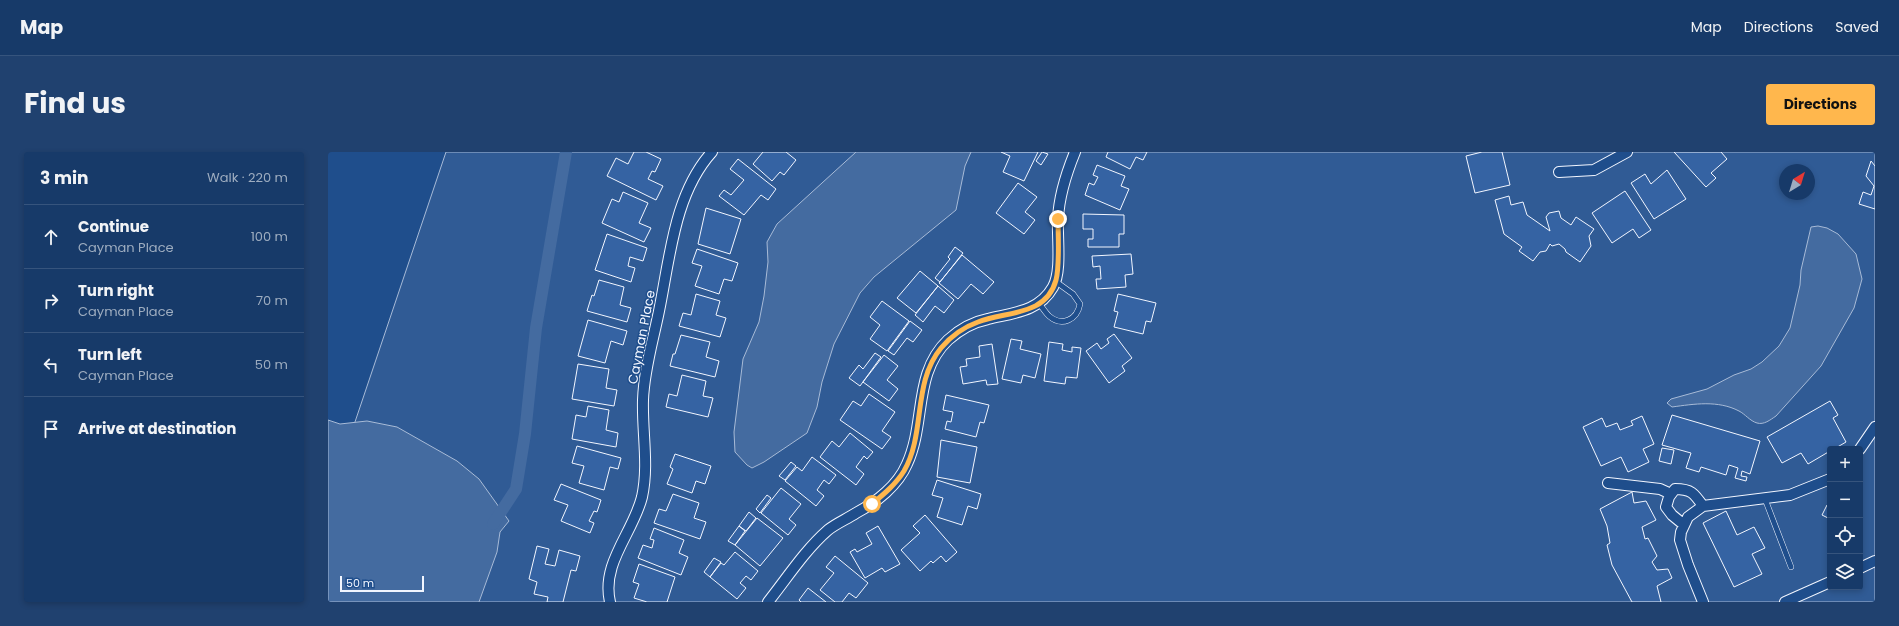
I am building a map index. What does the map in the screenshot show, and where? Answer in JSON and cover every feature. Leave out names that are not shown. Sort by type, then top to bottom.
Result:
[{"type":"street","name":"Cayman Place","points":[[610,602],[608,585],[614,558],[628,533],[642,497],[645,456],[643,401],[646,369],[675,232],[690,186],[712,152]]},
{"type":"street","points":[[768,602],[816,541],[828,530],[872,504],[899,478],[911,455],[926,373],[935,356],[947,342],[962,330],[978,321],[1020,313],[1039,303],[1049,294],[1055,281],[1060,196],[1066,172],[1075,152]]},
{"type":"street","points":[[1559,172],[1594,170],[1627,152]]},
{"type":"street","points":[[1862,446],[1875,427]]},
{"type":"street","points":[[1703,602],[1688,566],[1680,540],[1683,524],[1688,517],[1703,506],[1790,496],[1827,480]]},
{"type":"street","points":[[1608,483],[1660,489],[1671,494]]},
{"type":"street","points":[[1683,524],[1672,515],[1666,507],[1671,494],[1675,489],[1687,489],[1697,497],[1703,506]]},
{"type":"street","points":[[1863,567],[1875,561]]},
{"type":"street","points":[[1785,602],[1801,599],[1827,584]]},
{"type":"lane","points":[[1039,303],[1048,315],[1055,320],[1064,322],[1072,318],[1078,311],[1080,304],[1073,294],[1055,281]]},
{"type":"lane","points":[[1765,499],[1790,567]]},
{"type":"shaded area","points":[[446,152],[1875,152],[1875,602],[328,602],[328,502]]},
{"type":"shaded area","points":[[856,152],[971,152],[965,166],[956,210],[874,277],[860,293],[834,344],[822,382],[817,407],[807,433],[764,462],[752,468],[747,465],[735,452],[734,432],[743,359],[759,322],[764,296],[768,262],[767,242],[777,224]]},
{"type":"shaded area","points":[[1818,226],[1827,228],[1838,234],[1856,254],[1862,279],[1854,308],[1821,366],[1776,416],[1767,422],[1754,422],[1739,411],[1723,405],[1706,404],[1672,407],[1667,403],[1671,399],[1707,389],[1734,375],[1751,369],[1762,362],[1779,346],[1790,328],[1811,227]]},
{"type":"shaded area","points":[[328,420],[340,424],[367,421],[397,427],[457,461],[479,479],[509,521],[500,532],[497,552],[479,602],[328,602]]},
{"type":"building","points":[[634,152],[646,152],[661,159],[655,172],[652,171],[648,179],[663,186],[656,200],[607,176],[616,158],[628,164]]},
{"type":"building","points":[[763,152],[786,152],[796,160],[784,175],[780,172],[772,181],[753,164]]},
{"type":"building","points":[[1001,152],[1038,152],[1024,181],[1003,172],[1010,156]]},
{"type":"building","points":[[1042,152],[1048,154],[1041,165],[1036,161]]},
{"type":"building","points":[[1108,152],[1147,152],[1143,160],[1136,157],[1130,169],[1106,157]]},
{"type":"building","points":[[1482,152],[1502,152],[1510,185],[1475,193],[1466,156]]},
{"type":"building","points":[[1674,152],[1721,152],[1727,159],[1711,173],[1716,178],[1706,187]]},
{"type":"building","points":[[738,159],[776,189],[768,200],[761,195],[744,215],[719,196],[724,190],[731,195],[744,180],[730,169]]},
{"type":"building","points":[[1871,161],[1875,166],[1875,209],[1859,204],[1863,192],[1871,195],[1874,186],[1866,176]]},
{"type":"building","points":[[1097,165],[1125,176],[1121,186],[1129,189],[1120,210],[1085,195],[1089,183],[1094,185],[1098,177],[1093,175]]},
{"type":"building","points":[[1667,170],[1686,199],[1654,219],[1631,183],[1645,174],[1651,184]]},
{"type":"building","points":[[1018,183],[1037,197],[1025,212],[1035,220],[1024,234],[996,213]]},
{"type":"building","points":[[1625,191],[1651,230],[1639,238],[1633,229],[1612,243],[1592,213]]},
{"type":"building","points":[[623,192],[648,203],[639,223],[651,228],[644,242],[602,223],[612,199],[619,202]]},
{"type":"building","points":[[1509,196],[1511,205],[1523,202],[1527,215],[1550,231],[1546,217],[1549,213],[1559,211],[1561,218],[1571,225],[1576,217],[1594,229],[1589,236],[1591,246],[1580,262],[1566,252],[1565,249],[1559,244],[1552,246],[1550,244],[1546,251],[1540,252],[1533,261],[1519,251],[1522,247],[1504,234],[1495,200]]},
{"type":"building","points":[[706,208],[741,219],[730,254],[698,244]]},
{"type":"building","points":[[1083,214],[1124,215],[1124,234],[1119,234],[1119,247],[1088,247],[1088,239],[1093,239],[1093,229],[1083,229]]},
{"type":"building","points":[[607,234],[647,248],[643,261],[630,257],[628,266],[635,268],[631,282],[595,270]]},
{"type":"building","points":[[955,247],[963,253],[940,282],[935,278],[950,259],[948,257]]},
{"type":"building","points":[[697,249],[738,263],[732,281],[724,279],[719,294],[695,286],[702,266],[692,263]]},
{"type":"building","points":[[1131,254],[1133,274],[1125,275],[1126,287],[1097,289],[1096,279],[1101,279],[1100,266],[1093,267],[1092,256]]},
{"type":"building","points":[[962,255],[994,282],[983,294],[971,284],[958,299],[939,283]]},
{"type":"building","points":[[920,271],[938,286],[916,313],[897,298]]},
{"type":"building","points":[[599,280],[624,287],[620,305],[631,308],[627,322],[587,311]]},
{"type":"building","points":[[938,286],[954,300],[944,313],[935,306],[923,322],[915,315]]},
{"type":"building","points":[[696,294],[720,301],[716,315],[726,318],[720,337],[679,326],[683,313],[691,315]]},
{"type":"building","points":[[1118,294],[1156,303],[1151,322],[1146,321],[1143,334],[1114,327],[1118,312],[1114,311]]},
{"type":"building","points":[[882,301],[909,321],[887,351],[870,339],[880,325],[870,317]]},
{"type":"building","points":[[588,320],[627,331],[623,345],[611,341],[605,363],[578,356]]},
{"type":"building","points":[[910,321],[922,330],[913,342],[907,338],[894,355],[888,351]]},
{"type":"building","points":[[1114,334],[1132,358],[1122,366],[1125,371],[1109,383],[1086,351],[1097,343],[1101,349],[1109,343],[1107,339]]},
{"type":"building","points":[[681,335],[710,342],[706,357],[719,361],[715,377],[670,366]]},
{"type":"building","points":[[1011,339],[1022,341],[1020,349],[1041,354],[1035,378],[1023,375],[1021,383],[1002,379]]},
{"type":"building","points":[[1049,342],[1063,344],[1062,350],[1072,352],[1072,347],[1081,348],[1077,378],[1066,377],[1065,384],[1044,381]]},
{"type":"building","points":[[992,344],[998,384],[987,385],[986,380],[963,384],[960,367],[967,366],[966,359],[980,357],[979,346]]},
{"type":"building","points":[[875,353],[881,357],[860,386],[849,378],[859,365],[863,369]]},
{"type":"building","points":[[884,355],[898,366],[887,380],[898,389],[889,401],[863,382]]},
{"type":"building","points":[[578,364],[609,369],[606,388],[617,390],[614,406],[572,399]]},
{"type":"building","points":[[682,375],[706,381],[703,396],[713,398],[708,417],[666,407],[669,394],[677,396]]},
{"type":"building","points":[[869,394],[895,412],[882,431],[891,437],[882,449],[840,420],[853,401],[861,406]]},
{"type":"building","points":[[946,395],[989,405],[984,423],[980,422],[976,437],[945,429],[947,421],[951,422],[953,412],[943,410]]},
{"type":"building","points":[[1830,401],[1838,415],[1833,418],[1846,442],[1839,446],[1827,446],[1827,453],[1808,464],[1801,453],[1782,463],[1767,437]]},
{"type":"building","points":[[588,406],[609,410],[606,430],[618,433],[616,447],[572,439],[576,415],[586,417]]},
{"type":"building","points":[[1672,415],[1760,441],[1750,474],[1742,471],[1741,476],[1747,477],[1746,481],[1735,478],[1738,468],[1729,465],[1726,475],[1701,467],[1699,472],[1686,468],[1691,453],[1662,445]]},
{"type":"building","points":[[1642,416],[1654,444],[1643,449],[1649,462],[1628,472],[1621,457],[1601,466],[1583,427],[1602,418],[1606,427],[1617,423],[1620,430],[1633,425],[1631,421]]},
{"type":"building","points":[[850,433],[873,452],[867,459],[864,456],[856,467],[864,474],[856,485],[820,457],[832,441],[839,447]]},
{"type":"building","points":[[941,440],[977,447],[970,483],[937,477]]},
{"type":"building","points":[[577,446],[621,458],[618,469],[610,467],[604,490],[579,483],[584,466],[572,463]]},
{"type":"building","points":[[1662,448],[1674,450],[1671,464],[1659,461]]},
{"type":"building","points":[[675,454],[711,466],[705,484],[696,481],[692,493],[667,484],[673,469],[670,467]]},
{"type":"building","points":[[812,457],[836,475],[829,484],[824,480],[817,490],[824,496],[816,506],[785,481],[797,467],[802,471]]},
{"type":"building","points":[[791,462],[796,466],[785,480],[779,476]]},
{"type":"building","points":[[937,480],[981,494],[977,509],[968,506],[962,525],[937,517],[943,498],[932,495]]},
{"type":"building","points":[[561,484],[601,500],[597,512],[594,511],[589,521],[594,523],[590,533],[561,521],[568,505],[554,500]]},
{"type":"building","points":[[781,488],[801,504],[789,519],[796,525],[788,535],[761,513]]},
{"type":"building","points":[[1632,492],[1634,503],[1646,501],[1656,520],[1642,527],[1645,539],[1648,538],[1657,556],[1652,562],[1657,570],[1668,569],[1672,578],[1657,586],[1661,602],[1632,602],[1612,565],[1607,545],[1610,543],[1607,526],[1600,509]]},
{"type":"building","points":[[673,494],[699,503],[694,518],[706,522],[700,539],[654,523],[659,509],[666,511]]},
{"type":"building","points":[[767,495],[771,498],[760,513],[756,509]]},
{"type":"building","points":[[1827,505],[1827,518],[1822,515]]},
{"type":"building","points":[[1726,511],[1737,535],[1754,527],[1765,548],[1752,554],[1762,574],[1734,587],[1703,523]]},
{"type":"building","points":[[749,512],[756,518],[746,531],[739,526]]},
{"type":"building","points":[[925,515],[957,552],[946,562],[941,556],[933,563],[931,561],[920,571],[901,550],[920,533],[913,526]]},
{"type":"building","points":[[757,518],[783,538],[760,566],[735,545]]},
{"type":"building","points":[[739,526],[745,531],[735,545],[728,541]]},
{"type":"building","points":[[878,526],[900,564],[885,572],[882,568],[865,578],[850,552],[855,549],[857,552],[872,544],[866,533]]},
{"type":"building","points":[[654,528],[684,540],[679,553],[688,557],[681,575],[638,558],[643,545],[652,548],[654,540],[650,539]]},
{"type":"building","points":[[537,546],[549,549],[545,564],[555,566],[559,550],[580,556],[576,571],[571,570],[563,602],[547,602],[548,597],[534,594],[537,582],[529,579]]},
{"type":"building","points":[[735,552],[758,571],[751,580],[746,576],[740,583],[746,588],[737,599],[710,577],[721,563],[724,565]]},
{"type":"building","points":[[835,556],[868,583],[856,598],[849,593],[842,602],[835,602],[820,590],[834,573],[826,567]]},
{"type":"building","points":[[714,558],[721,562],[710,577],[704,572]]},
{"type":"building","points":[[639,564],[675,577],[667,602],[647,602],[634,598],[639,584],[633,582]]},
{"type":"building","points":[[808,588],[826,602],[801,602],[799,600]]},
{"type":"waterway","points":[[493,524],[516,489],[525,434],[536,328],[566,152]]},
{"type":"route","points":[[872,504],[887,492],[904,472],[908,463],[917,427],[926,373],[940,348],[954,335],[978,321],[1020,313],[1036,305],[1049,294],[1054,286],[1056,278],[1058,219]]}]
